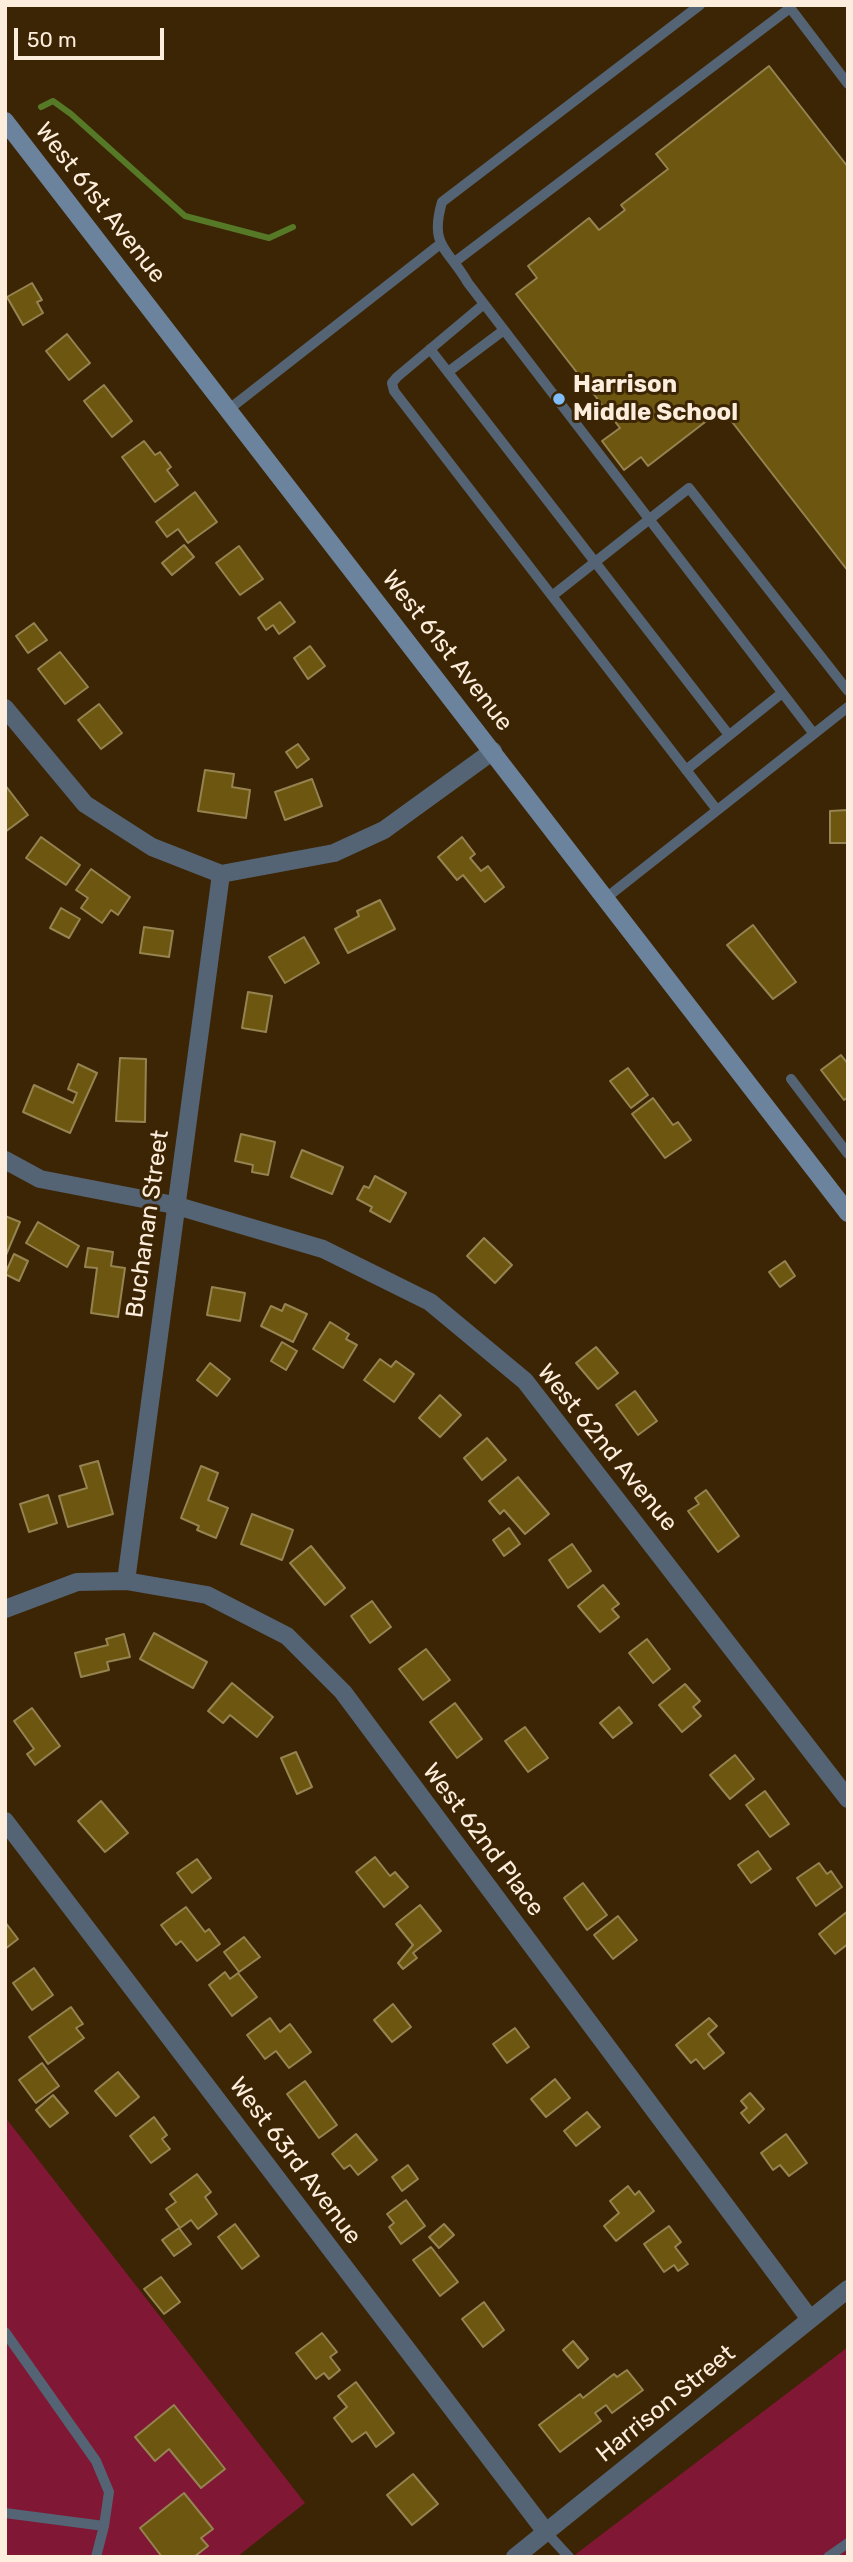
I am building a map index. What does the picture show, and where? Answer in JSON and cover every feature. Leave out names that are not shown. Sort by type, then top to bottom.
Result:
[{"type":"main road","name":"West 61st Avenue","points":[[5,121],[848,1213]]},
{"type":"street","points":[[5,708],[36,749],[85,804],[152,846],[221,874],[334,853],[384,830],[493,751]]},
{"type":"street","name":"Buchanan Street","points":[[126,1581],[174,1205],[221,874]]},
{"type":"street","name":"West 62nd Avenue","points":[[5,1160],[40,1179],[174,1205],[323,1249],[430,1302],[525,1381],[848,1799]]},
{"type":"street","name":"West 62nd Place","points":[[5,1609],[77,1582],[126,1581],[207,1595],[287,1636],[342,1692],[810,2319]]},
{"type":"street","name":"West 63rd Avenue","points":[[5,1821],[546,2532]]},
{"type":"street","name":"Harrison Street","points":[[515,2557],[848,2289]]},
{"type":"lane","points":[[700,5],[442,202],[437,222],[439,245],[456,261],[484,304],[814,734]]},
{"type":"lane","points":[[456,261],[789,7],[848,84]]},
{"type":"lane","points":[[229,410],[439,245]]},
{"type":"lane","points":[[484,304],[391,383],[394,391],[717,810]]},
{"type":"lane","points":[[448,372],[504,330]]},
{"type":"lane","points":[[430,349],[729,735]]},
{"type":"lane","points":[[552,596],[689,488],[848,691]]},
{"type":"lane","points":[[686,770],[782,693]]},
{"type":"lane","points":[[606,898],[848,708]]},
{"type":"lane","points":[[791,1079],[848,1154]]},
{"type":"lane","points":[[5,2332],[96,2461],[109,2492],[96,2557]]},
{"type":"lane","points":[[5,2513],[104,2526]]},
{"type":"lane","points":[[546,2532],[569,2557]]},
{"type":"lane","points":[[828,2557],[848,2543]]},
{"type":"shaded area","points":[[5,2117],[305,2503],[237,2557],[5,2557]]},
{"type":"shaded area","points":[[848,2347],[848,2557],[572,2557]]},
{"type":"building","points":[[769,66],[848,167],[848,571],[722,409],[648,466],[641,457],[624,470],[602,441],[620,428],[516,294],[537,278],[528,266],[589,218],[599,230],[625,210],[621,205],[668,169],[656,154]]},
{"type":"building","points":[[32,283],[42,300],[37,302],[43,313],[23,325],[7,297]]},
{"type":"building","points":[[67,334],[90,363],[69,380],[46,351]]},
{"type":"building","points":[[104,385],[132,421],[112,437],[84,401]]},
{"type":"building","points":[[144,441],[155,455],[160,452],[171,467],[167,470],[178,485],[155,502],[122,457]]},
{"type":"building","points":[[195,492],[217,522],[188,543],[178,529],[167,537],[156,522]]},
{"type":"building","points":[[184,545],[194,557],[172,575],[162,563]]},
{"type":"building","points":[[239,546],[263,579],[240,595],[216,563]]},
{"type":"building","points":[[280,602],[295,622],[279,634],[273,625],[266,630],[258,618]]},
{"type":"building","points":[[34,623],[47,640],[28,653],[16,636]]},
{"type":"building","points":[[310,646],[325,666],[308,679],[294,658]]},
{"type":"building","points":[[60,652],[88,687],[65,704],[38,669]]},
{"type":"building","points":[[99,704],[122,733],[101,749],[78,720]]},
{"type":"building","points":[[298,744],[309,759],[297,768],[286,752]]},
{"type":"building","points":[[205,770],[234,774],[232,787],[250,790],[246,818],[198,811]]},
{"type":"building","points":[[312,779],[322,806],[285,820],[275,792]]},
{"type":"building","points":[[5,785],[28,815],[5,832]]},
{"type":"building","points":[[848,810],[848,843],[830,843],[830,811]]},
{"type":"building","points":[[41,837],[80,865],[66,885],[26,858]]},
{"type":"building","points":[[462,837],[475,854],[470,858],[481,871],[488,866],[504,887],[485,902],[463,875],[457,880],[438,857]]},
{"type":"building","points":[[91,869],[130,897],[118,915],[111,910],[102,923],[81,908],[88,898],[76,890]]},
{"type":"building","points":[[380,900],[395,929],[348,953],[335,929],[359,916],[357,911]]},
{"type":"building","points":[[61,908],[80,919],[69,938],[50,928]]},
{"type":"building","points":[[753,925],[796,982],[773,999],[727,945]]},
{"type":"building","points":[[144,927],[173,931],[169,957],[140,953]]},
{"type":"building","points":[[304,937],[319,963],[285,983],[269,957]]},
{"type":"building","points":[[248,992],[272,996],[266,1032],[242,1028]]},
{"type":"building","points":[[841,1055],[848,1064],[848,1097],[844,1100],[821,1070]]},
{"type":"building","points":[[120,1058],[146,1059],[145,1122],[116,1121]]},
{"type":"building","points":[[78,1064],[97,1073],[70,1133],[23,1112],[34,1085],[73,1103],[77,1093],[68,1089]]},
{"type":"building","points":[[628,1068],[648,1095],[631,1108],[610,1081]]},
{"type":"building","points":[[653,1098],[673,1125],[678,1122],[691,1140],[665,1158],[632,1114]]},
{"type":"building","points":[[241,1134],[275,1142],[268,1175],[252,1172],[253,1165],[235,1161]]},
{"type":"building","points":[[302,1150],[343,1167],[332,1194],[291,1177]]},
{"type":"building","points":[[375,1176],[406,1193],[390,1222],[370,1211],[372,1207],[357,1199],[364,1186],[369,1188]]},
{"type":"building","points":[[5,1216],[20,1222],[6,1255],[5,1254]]},
{"type":"building","points":[[38,1222],[79,1246],[67,1267],[26,1243]]},
{"type":"building","points":[[484,1238],[512,1265],[495,1283],[467,1256]]},
{"type":"building","points":[[88,1248],[113,1252],[111,1266],[125,1268],[118,1317],[91,1313],[97,1268],[85,1267]]},
{"type":"building","points":[[14,1254],[28,1261],[19,1281],[5,1274]]},
{"type":"building","points":[[785,1261],[795,1276],[780,1287],[769,1272]]},
{"type":"building","points":[[212,1287],[245,1293],[240,1321],[207,1315]]},
{"type":"building","points":[[285,1304],[307,1314],[293,1342],[261,1326],[271,1306],[282,1311]]},
{"type":"building","points":[[330,1322],[349,1334],[346,1339],[357,1345],[343,1368],[313,1349]]},
{"type":"building","points":[[282,1342],[297,1351],[286,1370],[271,1361]]},
{"type":"building","points":[[596,1347],[618,1373],[598,1389],[576,1363]]},
{"type":"building","points":[[380,1359],[391,1367],[396,1361],[414,1374],[394,1402],[364,1380]]},
{"type":"building","points":[[210,1363],[230,1379],[217,1396],[197,1380]]},
{"type":"building","points":[[635,1391],[657,1421],[638,1435],[616,1405]]},
{"type":"building","points":[[440,1395],[461,1415],[440,1437],[419,1418]]},
{"type":"building","points":[[487,1438],[506,1460],[482,1480],[464,1458]]},
{"type":"building","points":[[98,1461],[113,1514],[68,1527],[59,1496],[87,1488],[80,1466]]},
{"type":"building","points":[[201,1466],[218,1473],[208,1500],[228,1508],[216,1538],[197,1530],[199,1526],[181,1518]]},
{"type":"building","points":[[518,1477],[549,1514],[525,1534],[504,1510],[500,1514],[489,1501]]},
{"type":"building","points":[[706,1490],[739,1536],[718,1552],[688,1511],[699,1504],[695,1498]]},
{"type":"building","points":[[48,1495],[57,1523],[29,1532],[20,1504]]},
{"type":"building","points":[[252,1514],[293,1530],[282,1560],[241,1544]]},
{"type":"building","points":[[509,1528],[520,1544],[504,1556],[493,1540]]},
{"type":"building","points":[[572,1544],[591,1571],[568,1588],[549,1560]]},
{"type":"building","points":[[311,1546],[345,1588],[325,1605],[290,1563]]},
{"type":"building","points":[[603,1585],[619,1604],[612,1609],[619,1617],[600,1632],[578,1606]]},
{"type":"building","points":[[372,1601],[391,1627],[370,1643],[351,1616]]},
{"type":"building","points":[[154,1633],[207,1662],[193,1688],[140,1659]]},
{"type":"building","points":[[124,1634],[130,1657],[107,1662],[109,1670],[81,1677],[75,1653],[108,1645],[106,1639]]},
{"type":"building","points":[[647,1639],[670,1669],[653,1683],[629,1653]]},
{"type":"building","points":[[426,1649],[450,1680],[423,1700],[399,1669]]},
{"type":"building","points":[[232,1683],[273,1717],[257,1737],[230,1715],[223,1723],[208,1711]]},
{"type":"building","points":[[685,1684],[700,1701],[693,1707],[701,1716],[682,1732],[659,1705]]},
{"type":"building","points":[[455,1703],[482,1739],[457,1758],[430,1722]]},
{"type":"building","points":[[619,1707],[632,1723],[613,1738],[600,1723]]},
{"type":"building","points":[[32,1708],[60,1746],[35,1765],[27,1754],[34,1749],[14,1721]]},
{"type":"building","points":[[525,1727],[548,1758],[528,1772],[505,1741]]},
{"type":"building","points":[[296,1752],[312,1787],[297,1794],[281,1758]]},
{"type":"building","points":[[735,1755],[754,1779],[730,1799],[710,1775]]},
{"type":"building","points":[[765,1791],[789,1824],[770,1837],[746,1805]]},
{"type":"building","points":[[101,1801],[128,1833],[105,1852],[78,1821]]},
{"type":"building","points":[[758,1851],[771,1869],[751,1883],[738,1865]]},
{"type":"building","points":[[375,1857],[390,1876],[395,1872],[408,1887],[384,1907],[356,1872]]},
{"type":"building","points":[[197,1859],[211,1878],[192,1893],[177,1873]]},
{"type":"building","points":[[819,1863],[827,1874],[831,1871],[842,1887],[816,1906],[797,1878]]},
{"type":"building","points":[[583,1883],[607,1915],[587,1930],[564,1898]]},
{"type":"building","points":[[420,1905],[441,1931],[413,1953],[417,1958],[403,1969],[398,1963],[413,1945],[396,1924]]},
{"type":"building","points":[[186,1907],[205,1932],[209,1929],[220,1944],[197,1961],[181,1941],[176,1945],[161,1925]]},
{"type":"building","points":[[848,1911],[848,1944],[835,1954],[819,1934]]},
{"type":"building","points":[[618,1916],[637,1940],[613,1959],[594,1935]]},
{"type":"building","points":[[5,1922],[18,1939],[5,1949]]},
{"type":"building","points":[[244,1937],[260,1957],[239,1972],[224,1952]]},
{"type":"building","points":[[34,1968],[53,1995],[32,2010],[13,1983]]},
{"type":"building","points":[[225,1972],[230,1979],[238,1973],[257,1997],[232,2016],[209,1985]]},
{"type":"building","points":[[393,2004],[411,2027],[392,2042],[374,2020]]},
{"type":"building","points":[[71,2007],[83,2024],[76,2028],[84,2038],[48,2064],[29,2037]]},
{"type":"building","points":[[270,2018],[280,2032],[290,2024],[311,2052],[289,2068],[276,2051],[265,2059],[247,2035]]},
{"type":"building","points":[[709,2018],[717,2026],[708,2034],[724,2053],[704,2069],[696,2059],[691,2063],[676,2045]]},
{"type":"building","points":[[515,2028],[529,2047],[507,2063],[493,2044]]},
{"type":"building","points":[[42,2063],[59,2086],[36,2103],[19,2080]]},
{"type":"building","points":[[118,2072],[139,2097],[116,2116],[95,2091]]},
{"type":"building","points":[[555,2079],[570,2098],[546,2117],[531,2099]]},
{"type":"building","points":[[305,2081],[337,2125],[319,2138],[287,2094]]},
{"type":"building","points":[[750,2093],[764,2109],[749,2123],[741,2113],[747,2108],[741,2101]]},
{"type":"building","points":[[53,2095],[68,2113],[50,2127],[36,2110]]},
{"type":"building","points":[[587,2112],[600,2127],[576,2146],[564,2131]]},
{"type":"building","points":[[154,2117],[167,2135],[162,2139],[170,2149],[151,2163],[130,2136]]},
{"type":"building","points":[[356,2134],[377,2160],[358,2175],[350,2165],[344,2169],[332,2154]]},
{"type":"building","points":[[786,2134],[807,2163],[789,2176],[780,2165],[773,2170],[761,2153]]},
{"type":"building","points":[[408,2165],[418,2179],[402,2191],[392,2177]]},
{"type":"building","points":[[197,2174],[211,2192],[205,2197],[217,2214],[198,2229],[191,2220],[180,2228],[166,2209],[176,2202],[170,2194]]},
{"type":"building","points":[[628,2186],[635,2195],[639,2191],[654,2211],[616,2241],[604,2226],[619,2213],[610,2201]]},
{"type":"building","points":[[406,2200],[425,2226],[401,2244],[389,2227],[394,2223],[387,2214]]},
{"type":"building","points":[[235,2224],[259,2256],[242,2269],[218,2237]]},
{"type":"building","points":[[444,2224],[454,2235],[439,2248],[429,2237]]},
{"type":"building","points":[[669,2226],[681,2242],[675,2247],[688,2264],[678,2271],[674,2265],[664,2272],[644,2244]]},
{"type":"building","points":[[179,2228],[191,2244],[174,2256],[162,2240]]},
{"type":"building","points":[[431,2247],[458,2282],[440,2296],[413,2260]]},
{"type":"building","points":[[161,2277],[180,2302],[164,2314],[144,2289]]},
{"type":"building","points":[[484,2302],[504,2330],[483,2347],[462,2319]]},
{"type":"building","points":[[322,2333],[337,2352],[330,2357],[340,2370],[329,2379],[324,2373],[316,2379],[296,2353]]},
{"type":"building","points":[[573,2341],[588,2359],[578,2368],[563,2350]]},
{"type":"building","points":[[627,2370],[643,2390],[612,2413],[606,2405],[595,2413],[601,2421],[560,2452],[539,2425],[580,2394],[583,2398],[614,2374],[617,2377]]},
{"type":"building","points":[[356,2382],[394,2433],[376,2447],[366,2432],[352,2442],[334,2418],[347,2407],[338,2396]]},
{"type":"building","points":[[174,2405],[225,2469],[201,2488],[169,2449],[155,2461],[135,2437]]},
{"type":"building","points":[[413,2474],[438,2504],[412,2525],[387,2495]]},
{"type":"building","points":[[184,2493],[213,2529],[201,2538],[208,2546],[194,2557],[162,2557],[140,2528]]},
{"type":"waterway","points":[[41,107],[53,101],[71,114],[185,216],[269,238],[293,227]]},
{"type":"place","name":"Harrison Middle School","points":[[559,399]]}]
